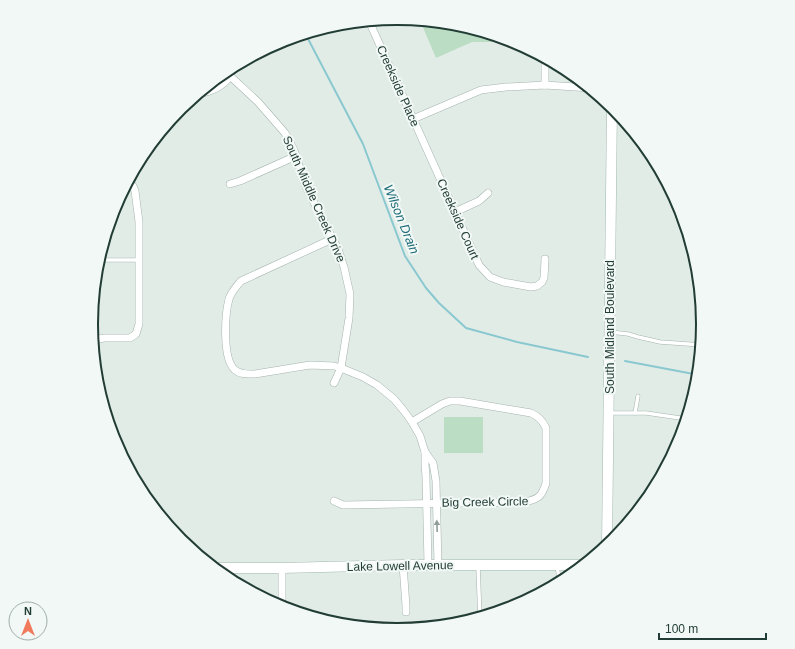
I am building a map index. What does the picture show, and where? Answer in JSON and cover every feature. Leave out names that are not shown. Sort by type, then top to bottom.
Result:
[{"type":"main road","name":"South Midland Boulevard","points":[[607,538],[612,116]]},
{"type":"main road","name":"Lake Lowell Avenue","points":[[223,568],[403,565],[576,565]]},
{"type":"street","name":"Creekside Place","points":[[372,27],[428,152]]},
{"type":"street","points":[[545,64],[545,85]]},
{"type":"street","points":[[211,90],[221,86],[230,76]]},
{"type":"street","name":"South Middle Creek Drive","points":[[230,76],[258,102],[285,133],[294,150],[306,186],[338,249],[350,294],[349,318],[341,368],[334,382]]},
{"type":"street","points":[[413,119],[480,90],[545,85],[580,87]]},
{"type":"street","name":"Creekside Court","points":[[428,152],[478,265],[490,277],[503,282],[531,287],[537,286],[544,278],[545,259]]},
{"type":"street","points":[[230,184],[296,156]]},
{"type":"street","points":[[99,339],[130,338],[136,334],[139,324],[139,222],[135,191],[132,186]]},
{"type":"street","points":[[455,212],[479,201],[488,193]]},
{"type":"street","points":[[332,239],[241,281],[232,292],[226,315],[226,349],[230,365],[239,373],[255,374],[310,365],[341,368],[363,377],[377,385],[394,399],[412,422],[420,436],[426,452],[433,463],[436,503],[433,565]]},
{"type":"street","name":"Big Creek Circle","points":[[412,422],[442,404],[450,401],[460,401],[531,413],[538,416],[543,421],[546,428],[546,483],[540,496],[534,500],[525,502],[427,503]]},
{"type":"street","points":[[426,452],[425,464],[427,503],[433,565]]},
{"type":"street","points":[[334,502],[343,504],[427,503]]},
{"type":"street","points":[[403,565],[406,612]]},
{"type":"street","points":[[282,568],[282,601]]},
{"type":"lane","points":[[105,260],[139,260]]},
{"type":"lane","points":[[609,332],[628,334],[660,342],[696,345]]},
{"type":"lane","points":[[635,413],[638,396]]},
{"type":"lane","points":[[609,413],[646,413],[682,418]]},
{"type":"lane","points":[[478,565],[480,612]]},
{"type":"lane","points":[[557,565],[559,577]]},
{"type":"green space","points":[[423,27],[456,31],[497,42],[472,42],[436,58]]},
{"type":"green space","points":[[444,417],[483,417],[483,453],[444,453]]},
{"type":"waterway","name":"Wilson Drain","points":[[308,39],[363,144],[405,256],[426,288],[439,303],[466,328],[517,342],[588,357]]},
{"type":"waterway","name":"Wilson Drain","points":[[625,361],[692,374]]}]
